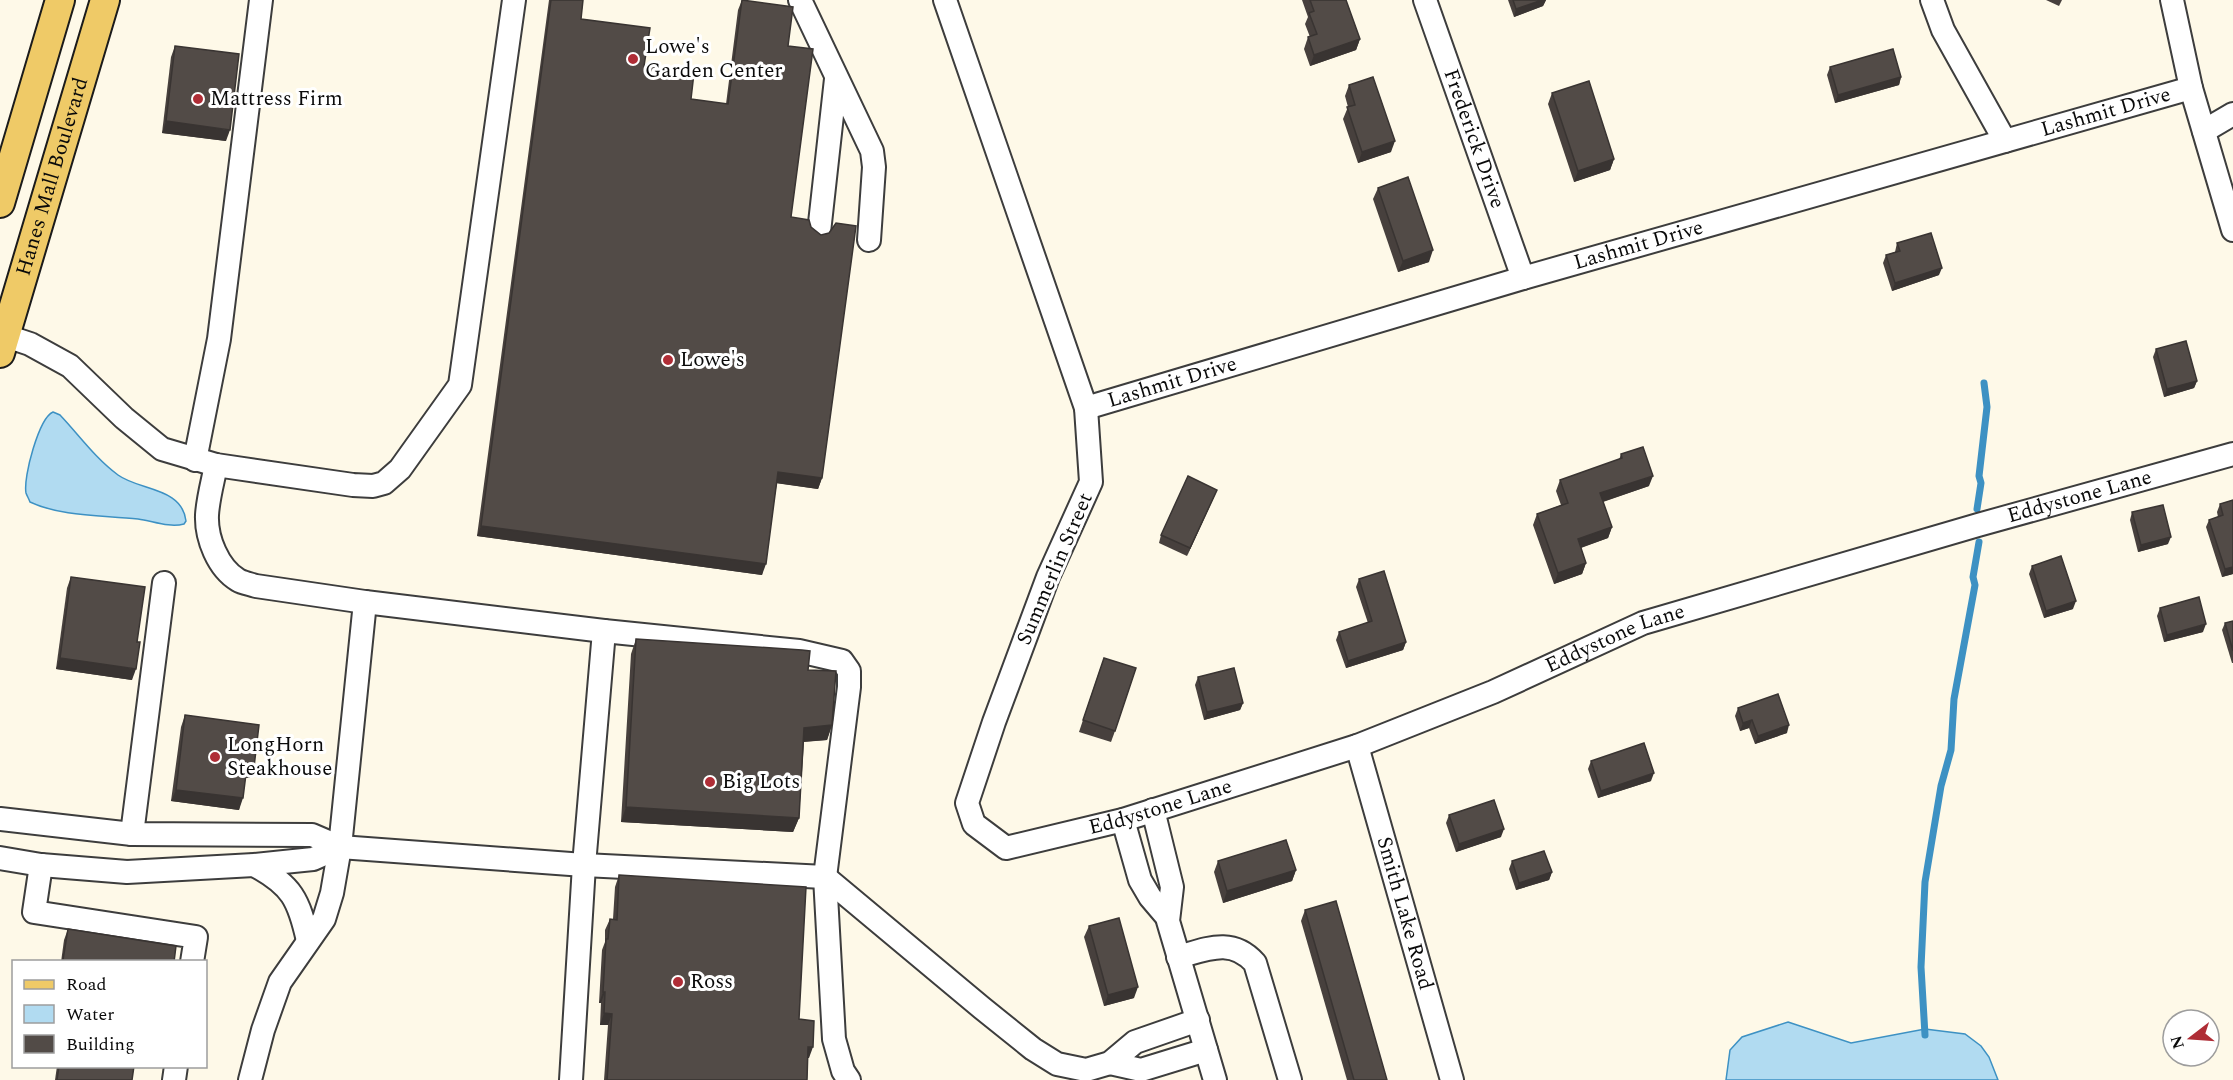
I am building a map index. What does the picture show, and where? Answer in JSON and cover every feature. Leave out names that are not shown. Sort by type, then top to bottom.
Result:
[{"type":"main road","name":"Hanes Mall Boulevard","points":[[0,203],[60,0]]},
{"type":"main road","name":"Hanes Mall Boulevard","points":[[2,341],[105,0]]},
{"type":"street","points":[[261,0],[206,462],[207,516],[215,551],[224,568],[238,580],[256,586],[365,602],[604,631],[799,651],[834,658],[847,665],[849,687],[825,877],[834,1039],[843,1071],[849,1080]]},
{"type":"street","points":[[2,341],[30,344],[70,366],[124,418],[162,449],[206,462],[353,484],[372,486],[384,483],[400,469],[460,385],[514,0]]},
{"type":"street","points":[[800,0],[872,151],[874,167],[869,240]]},
{"type":"street","name":"Summerlin Street","points":[[945,0],[1086,408],[1091,482],[1048,577],[967,802],[974,824],[1006,848]]},
{"type":"street","name":"Frederick Drive","points":[[1425,0],[1523,278]]},
{"type":"street","points":[[1932,0],[1943,30],[2005,141]]},
{"type":"street","points":[[2172,0],[2191,88],[2233,230]]},
{"type":"street","points":[[819,232],[836,79]]},
{"type":"street","name":"Lashmit Drive","points":[[1086,408],[1523,278],[2191,88]]},
{"type":"street","points":[[2204,132],[2233,114]]},
{"type":"street","name":"Eddystone Lane","points":[[1006,848],[1123,820],[1357,746],[1493,692],[1643,623],[1978,525],[2233,454]]},
{"type":"street","points":[[132,834],[164,583]]},
{"type":"street","points":[[250,1080],[260,1040],[280,982],[324,919],[332,893],[340,847],[365,602]]},
{"type":"street","points":[[571,1080],[584,865],[604,631]]},
{"type":"street","name":"Smith Lake Road","points":[[1357,746],[1452,1080]]},
{"type":"street","points":[[1153,810],[1172,887],[1167,917],[1215,1080]]},
{"type":"street","points":[[0,819],[132,834],[312,835],[340,847],[584,865],[825,877],[1034,1049],[1057,1064],[1086,1070],[1110,1064],[1142,1071],[1206,1050]]},
{"type":"street","points":[[1123,820],[1140,880],[1150,897],[1167,917]]},
{"type":"street","points":[[0,858],[41,865],[127,872],[313,860],[340,847]]},
{"type":"street","points":[[41,865],[34,912],[195,937],[192,960]]},
{"type":"street","points":[[254,865],[275,876],[293,894],[302,914],[308,941]]},
{"type":"street","points":[[1178,957],[1214,947],[1246,952],[1255,963],[1290,1080]]},
{"type":"street","points":[[1110,1064],[1134,1042],[1198,1020]]},
{"type":"water","points":[[53,412],[60,415],[95,454],[118,475],[159,491],[177,502],[183,510],[186,521],[184,524],[167,525],[138,519],[69,513],[30,502],[26,493],[26,485],[30,462],[42,425]]},
{"type":"water","points":[[1788,1022],[1851,1043],[1925,1029],[1965,1034],[1981,1046],[1989,1057],[1998,1080],[1726,1080],[1730,1050],[1742,1037]]},
{"type":"building","name":"Lowe's","points":[[551,0],[583,0],[581,19],[650,28],[644,66],[694,73],[691,99],[728,104],[742,0],[793,7],[788,46],[813,49],[791,217],[809,220],[811,227],[821,235],[829,233],[836,223],[856,226],[822,478],[778,472],[766,564],[481,526]]},
{"type":"building","points":[[1310,0],[1346,0],[1360,39],[1314,55],[1308,37],[1317,34],[1309,13],[1314,11]]},
{"type":"building","points":[[1513,0],[1542,0],[1516,9]]},
{"type":"building","name":"Mattress Firm","points":[[175,46],[239,54],[230,130],[166,121]]},
{"type":"building","points":[[1893,49],[1901,77],[1838,95],[1830,67]]},
{"type":"building","points":[[1373,77],[1395,141],[1362,152],[1347,107],[1355,105],[1349,85]]},
{"type":"building","points":[[1589,81],[1614,159],[1578,171],[1552,93]]},
{"type":"building","points":[[1408,177],[1433,250],[1403,261],[1378,188]]},
{"type":"building","points":[[1931,233],[1942,268],[1895,283],[1886,255],[1900,251],[1897,243]]},
{"type":"building","points":[[2186,341],[2197,381],[2167,389],[2156,349]]},
{"type":"building","points":[[1643,447],[1653,476],[1600,493],[1612,527],[1578,539],[1586,563],[1558,573],[1537,514],[1568,503],[1560,480],[1622,458],[1621,454]]},
{"type":"building","points":[[1188,476],[1217,490],[1190,548],[1161,535]]},
{"type":"building","points":[[2233,500],[2233,567],[2225,569],[2209,520],[2223,515],[2220,504]]},
{"type":"building","points":[[2163,505],[2171,537],[2141,545],[2132,512]]},
{"type":"building","points":[[2061,556],[2076,601],[2046,611],[2032,566]]},
{"type":"building","points":[[1384,571],[1406,642],[1348,661],[1339,632],[1372,621],[1359,579]]},
{"type":"building","points":[[71,577],[145,587],[137,642],[140,642],[136,669],[60,658]]},
{"type":"building","points":[[2199,597],[2206,624],[2167,635],[2160,608]]},
{"type":"building","points":[[2233,621],[2233,651],[2225,623]]},
{"type":"building","name":"Big Lots","points":[[636,639],[810,651],[808,670],[836,671],[832,725],[804,728],[799,818],[626,807]]},
{"type":"building","points":[[1104,658],[1136,668],[1115,731],[1083,720]]},
{"type":"building","points":[[1234,668],[1243,703],[1207,712],[1198,677]]},
{"type":"building","points":[[1778,694],[1789,725],[1758,736],[1752,720],[1743,723],[1738,708]]},
{"type":"building","name":"LongHorn Steakhouse","points":[[185,715],[259,725],[254,767],[247,766],[243,798],[176,790]]},
{"type":"building","points":[[1644,743],[1654,773],[1601,791],[1591,761]]},
{"type":"building","points":[[1494,800],[1504,829],[1459,844],[1449,815]]},
{"type":"building","points":[[1286,840],[1296,870],[1227,891],[1218,861]]},
{"type":"building","points":[[1544,851],[1552,872],[1519,883],[1512,861]]},
{"type":"building","points":[[619,875],[806,887],[799,1019],[814,1021],[813,1047],[808,1047],[807,1080],[607,1080],[612,1014],[604,1013],[606,939],[608,939],[610,919],[617,920]]},
{"type":"building","points":[[1336,901],[1387,1080],[1354,1080],[1305,910]]},
{"type":"building","points":[[1119,918],[1138,987],[1108,995],[1089,926]]},
{"type":"building","points":[[68,929],[176,946],[174,960],[63,960]]},
{"type":"building","points":[[59,1068],[134,1068],[132,1080],[57,1080]]},
{"type":"waterway","points":[[1977,509],[1987,407],[1984,383]]},
{"type":"waterway","points":[[1925,1035],[1921,967],[1925,882],[1941,786],[1951,750],[1954,699],[1975,585],[1973,577],[1979,542]]},
{"type":"place","name":"Lowe's Garden Center","points":[[633,59]]},
{"type":"place","name":"Mattress Firm","points":[[198,99]]},
{"type":"place","name":"Lowe's","points":[[668,360]]},
{"type":"place","name":"LongHorn Steakhouse","points":[[215,757]]},
{"type":"place","name":"Big Lots","points":[[710,782]]},
{"type":"place","name":"Ross","points":[[678,982]]}]
